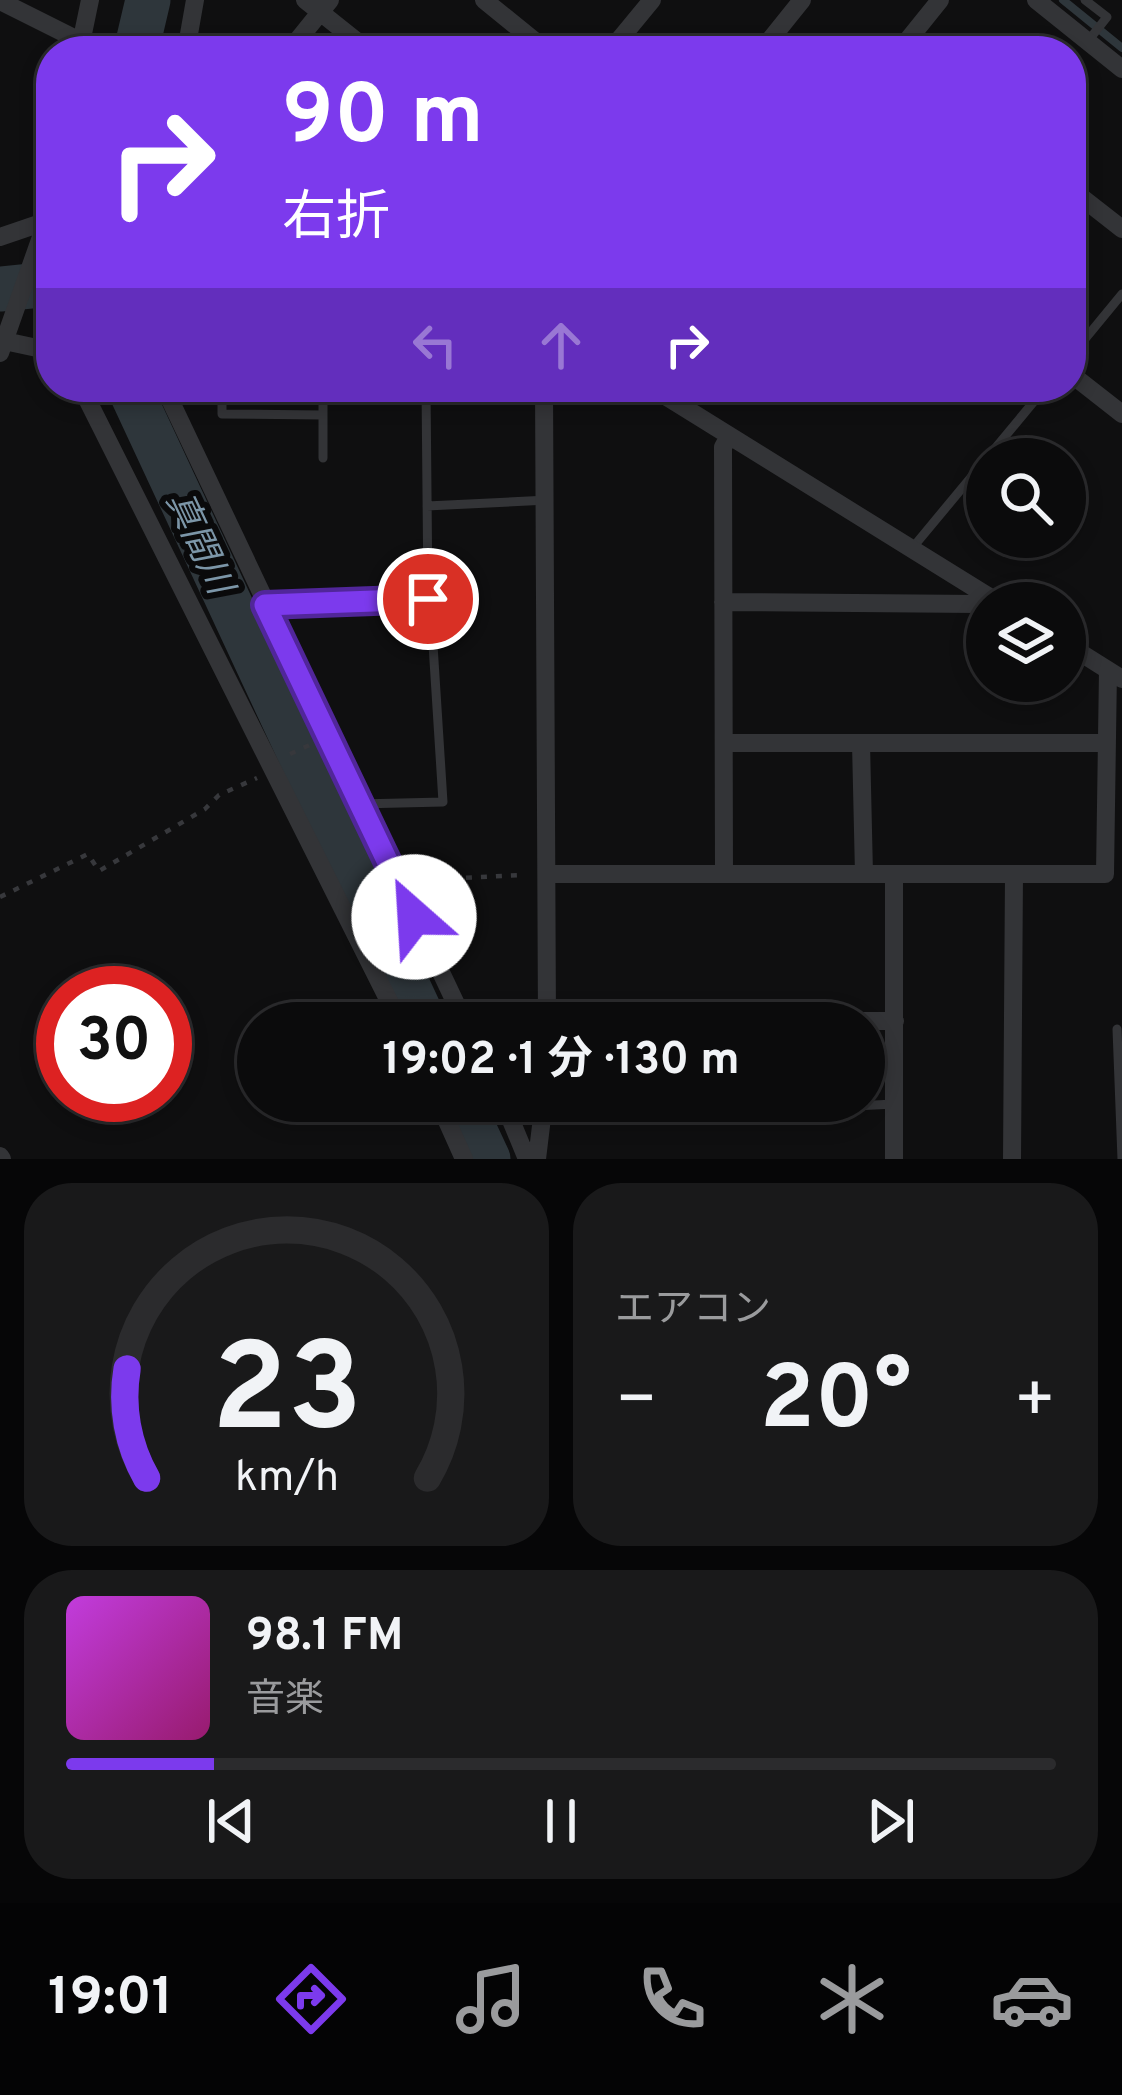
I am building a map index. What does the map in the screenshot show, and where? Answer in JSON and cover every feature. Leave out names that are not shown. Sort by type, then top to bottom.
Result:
[{"type":"street","points":[[83,36],[91,0]]},
{"type":"street","points":[[189,36],[195,0]]},
{"type":"street","points":[[622,36],[652,0]]},
{"type":"street","points":[[773,36],[802,0]]},
{"type":"street","points":[[911,36],[940,0]]},
{"type":"street","points":[[1036,0],[1086,36]]},
{"type":"street","points":[[0,1],[63,36]]},
{"type":"street","points":[[486,1],[529,36]]},
{"type":"street","points":[[298,36],[318,4],[353,36]]},
{"type":"street","points":[[1086,36],[1122,69]]},
{"type":"street","points":[[1086,201],[1122,230]]},
{"type":"street","points":[[0,237],[36,230]]},
{"type":"street","points":[[36,249],[2,345],[36,349]]},
{"type":"street","points":[[1086,386],[1122,414]]},
{"type":"street","points":[[89,402],[274,762],[390,1002]]},
{"type":"street","points":[[171,402],[456,1002]]},
{"type":"street","points":[[545,402],[547,1002]]},
{"type":"street","points":[[689,402],[729,436],[966,582]]},
{"type":"street","points":[[724,874],[723,447],[729,436]]},
{"type":"street","points":[[723,602],[966,604]]},
{"type":"street","points":[[547,874],[1105,874],[1107,742],[1115,674],[1086,657]]},
{"type":"street","points":[[724,743],[1107,742]]},
{"type":"street","points":[[861,743],[864,874]]},
{"type":"street","points":[[894,874],[894,1159]]},
{"type":"street","points":[[1012,1159],[1014,874]]},
{"type":"street","points":[[885,1021],[895,1021]]},
{"type":"street","points":[[447,1122],[464,1159]]},
{"type":"street","points":[[512,1122],[527,1159]]},
{"type":"street","points":[[537,1159],[541,1122]]},
{"type":"lane","points":[[1085,0],[1107,17],[1090,39]]},
{"type":"lane","points":[[1086,338],[1122,294]]},
{"type":"lane","points":[[222,402],[222,414],[323,416]]},
{"type":"lane","points":[[323,402],[323,458]]},
{"type":"lane","points":[[265,605],[428,599],[426,402]]},
{"type":"lane","points":[[914,547],[1034,402]]},
{"type":"lane","points":[[427,506],[548,500]]},
{"type":"lane","points":[[359,804],[443,802],[433,645]]},
{"type":"lane","points":[[1117,1029],[1122,1159]]},
{"type":"lane","points":[[885,1104],[894,1104]]},
{"type":"path","points":[[0,897],[88,854],[99,871],[205,808],[219,794],[261,776],[274,762]]},
{"type":"path","points":[[397,881],[547,874]]},
{"type":"waterway","points":[[140,36],[148,0]]},
{"type":"waterway","points":[[1063,0],[1122,48]]},
{"type":"waterway","name":"真間川","points":[[0,289],[36,285]]},
{"type":"waterway","name":"真間川","points":[[136,402],[415,1002]]},
{"type":"waterway","name":"真間川","points":[[471,1122],[488,1159]]},
{"type":"route","points":[[414,917],[265,605],[428,599]]}]
